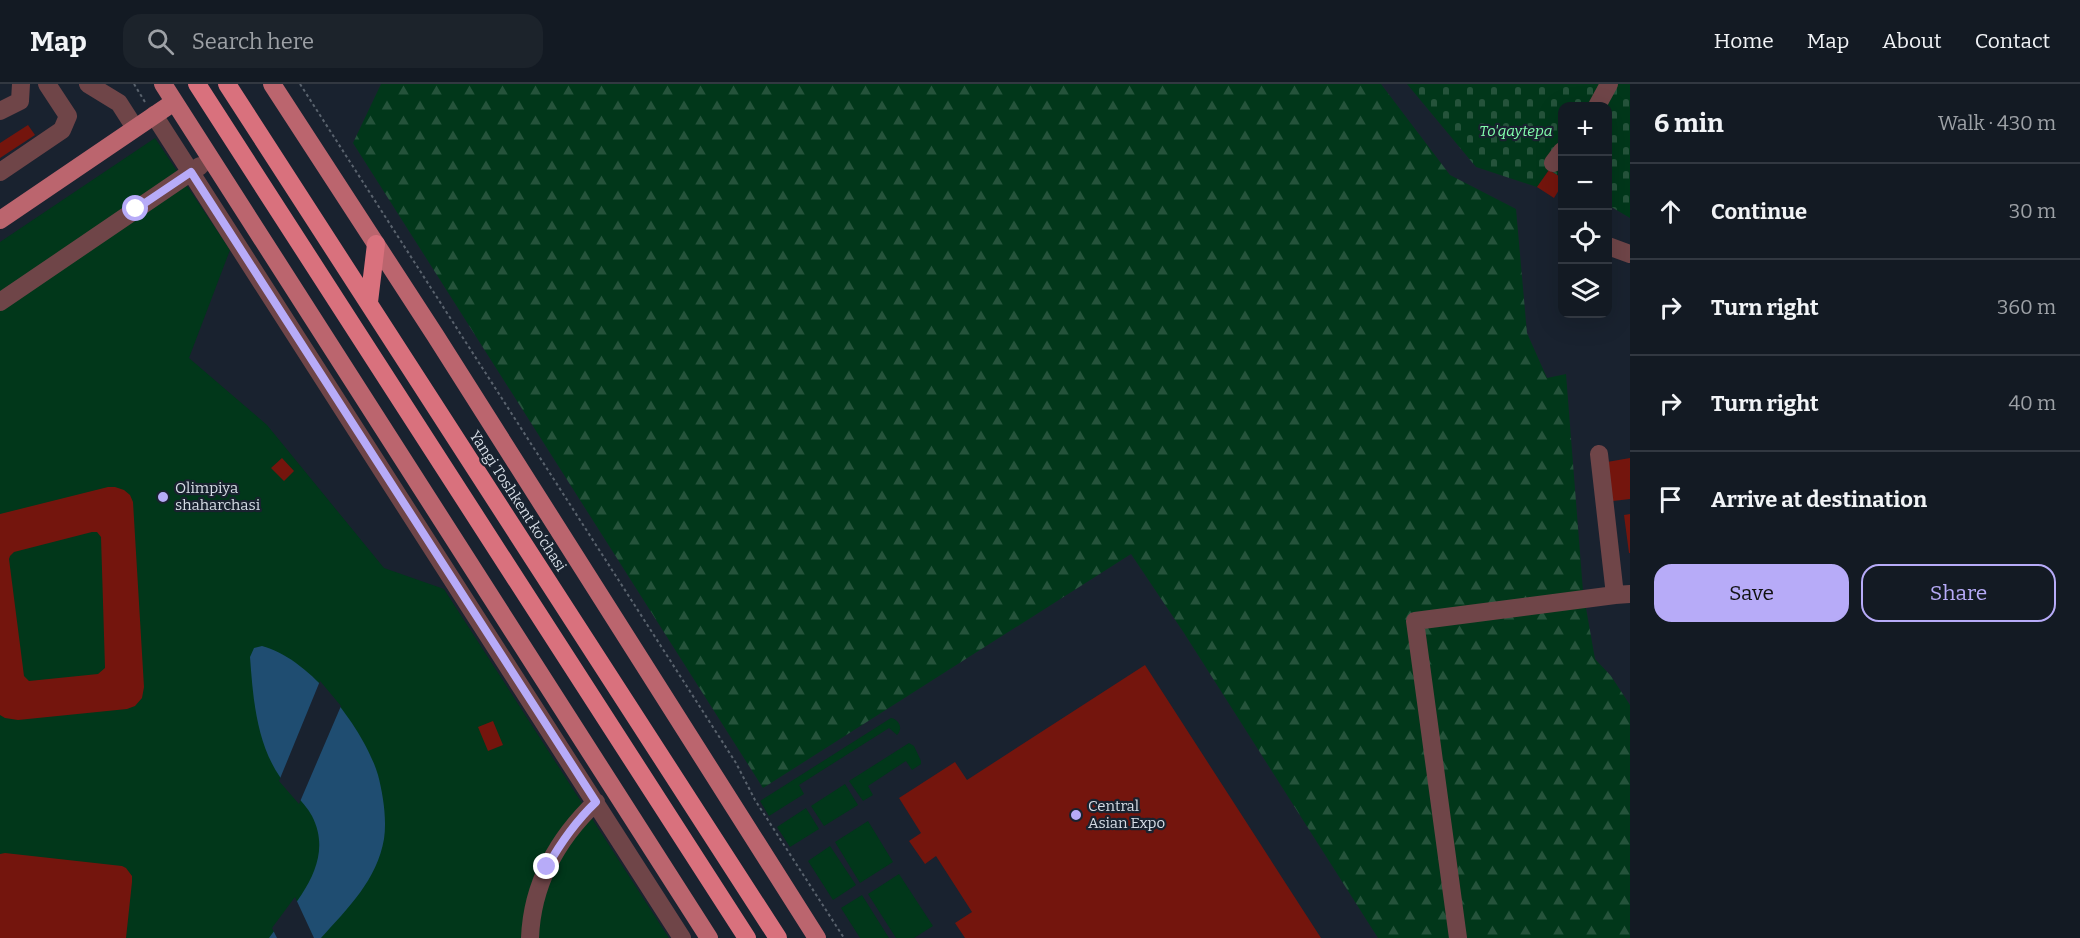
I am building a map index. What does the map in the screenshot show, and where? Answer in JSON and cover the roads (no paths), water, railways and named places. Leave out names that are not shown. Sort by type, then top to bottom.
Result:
[{"type":"highway","points":[[197,84],[747,938]]},
{"type":"highway","name":"Yangi Toshkent ko‘chasi","points":[[228,84],[778,938]]},
{"type":"highway","points":[[369,302],[376,244]]},
{"type":"main road","points":[[163,84],[709,938]]},
{"type":"main road","points":[[272,84],[817,938]]},
{"type":"main road","points":[[0,220],[174,102]]},
{"type":"lane","points":[[0,111],[20,101],[21,84]]},
{"type":"lane","points":[[0,172],[62,130],[68,116],[47,84]]},
{"type":"lane","points":[[88,84],[119,103],[135,128]]},
{"type":"lane","points":[[1599,102],[1609,84]]},
{"type":"lane","points":[[154,115],[682,938]]},
{"type":"lane","points":[[0,302],[211,158]]},
{"type":"lane","points":[[1612,247],[1630,254]]},
{"type":"lane","points":[[1458,938],[1415,621],[1623,595],[1599,454]]},
{"type":"lane","points":[[532,936],[536,896],[547,867],[564,836],[596,802]]},
{"type":"water","points":[[262,646],[280,653],[299,665],[333,698],[361,738],[378,775],[385,815],[384,839],[380,854],[375,868],[360,893],[321,938],[269,938],[309,882],[316,866],[319,850],[318,833],[312,816],[280,777],[261,734],[254,703],[250,657],[254,648]]},
{"type":"place","name":"Olimpiya shaharchasi","points":[[163,497]]},
{"type":"place","name":"Central Asian Expo","points":[[1076,815]]},
{"type":"park label","name":"To'qaytepa","points":[[1516,131]]}]
